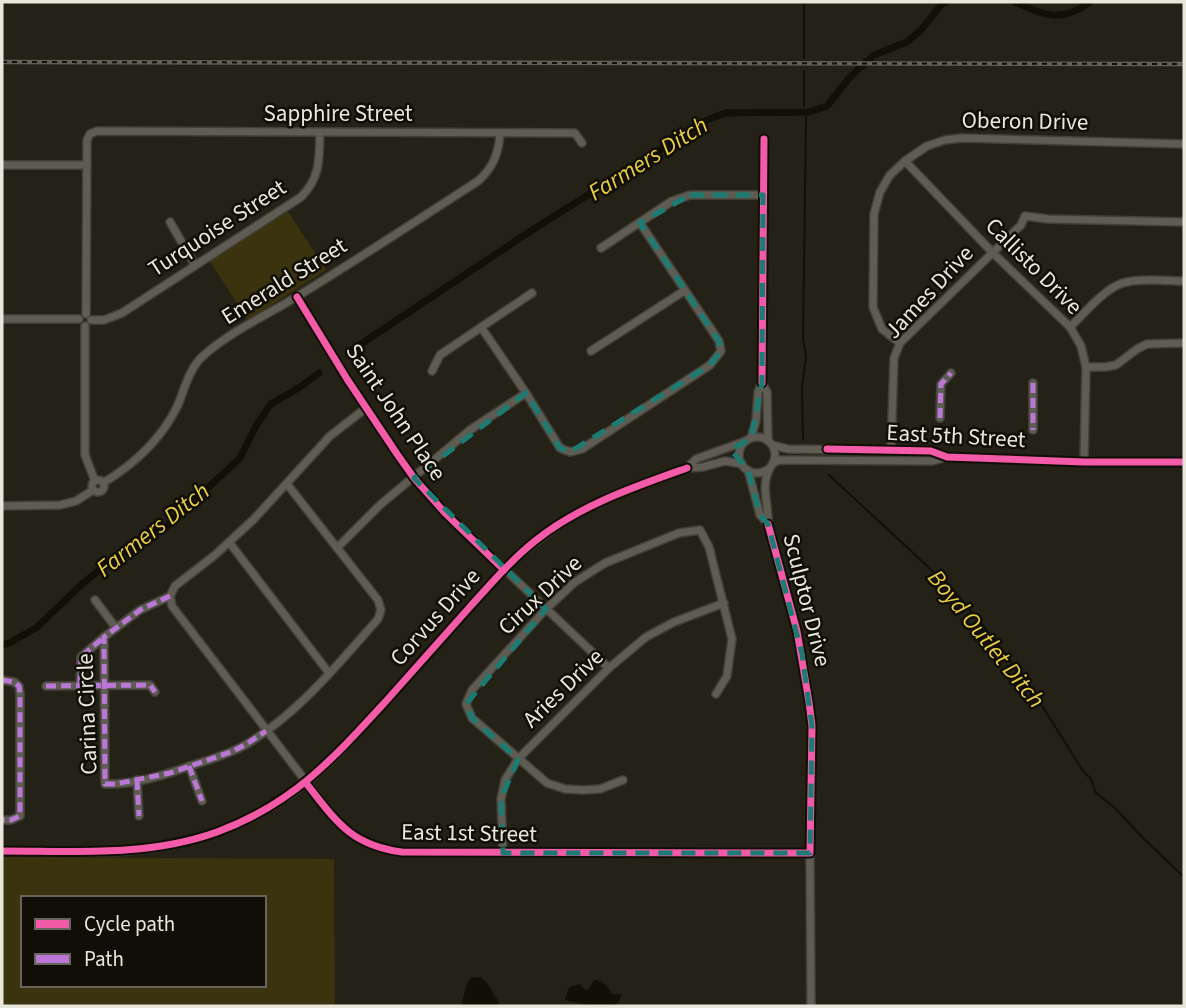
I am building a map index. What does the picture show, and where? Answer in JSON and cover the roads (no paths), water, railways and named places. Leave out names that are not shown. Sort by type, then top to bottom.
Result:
[{"type":"street","name":"Sapphire Street","points":[[86,165],[87,140],[90,134],[97,131],[575,133],[582,143]]},
{"type":"street","name":"Turquoise Street","points":[[2,319],[104,320],[122,313],[301,197],[311,187],[319,166],[320,132]]},
{"type":"street","name":"Emerald Street","points":[[2,506],[60,505],[76,501],[138,458],[159,436],[176,410],[201,357],[478,181],[494,162],[500,133]]},
{"type":"street","name":"Oberon Drive","points":[[900,343],[882,329],[873,307],[874,214],[880,192],[890,175],[905,161],[927,146],[961,138],[1184,144]]},
{"type":"street","points":[[762,383],[766,392],[770,443],[775,457],[771,465],[759,472],[745,467],[739,455],[756,421],[758,392],[762,383],[764,139]]},
{"type":"street","name":"Callisto Drive","points":[[905,161],[993,253],[1070,327],[1081,346],[1086,367],[1084,462]]},
{"type":"street","points":[[2,165],[86,165],[85,455],[97,484]]},
{"type":"street","points":[[601,248],[672,201],[690,195],[763,195]]},
{"type":"street","name":"James Drive","points":[[891,450],[894,358],[900,343],[1021,225],[1026,216],[1048,219],[1184,222]]},
{"type":"street","points":[[170,222],[195,265]]},
{"type":"street","points":[[481,327],[560,448],[570,452],[582,449],[710,365],[721,351],[719,341],[640,223]]},
{"type":"street","points":[[1070,327],[1099,299],[1121,284],[1134,281],[1184,281]]},
{"type":"street","points":[[591,351],[684,291]]},
{"type":"street","points":[[432,371],[440,355],[532,293]]},
{"type":"street","name":"Saint John Place","points":[[297,297],[366,408],[414,478],[445,513],[610,668]]},
{"type":"street","points":[[1086,367],[1116,365],[1147,344],[1184,343]]},
{"type":"street","points":[[940,418],[941,384],[951,373]]},
{"type":"street","points":[[1032,383],[1033,430]]},
{"type":"street","points":[[287,484],[337,548],[370,514],[470,430],[526,393]]},
{"type":"street","name":"Carina Circle","points":[[337,548],[378,600],[381,610],[378,619],[303,700],[266,731],[231,752],[170,773],[105,784],[104,637],[140,610],[170,596],[175,586],[204,565],[287,484],[330,436],[366,408]]},
{"type":"street","points":[[748,440],[757,437],[770,443]]},
{"type":"street","name":"Corvus Drive","points":[[687,468],[696,458],[748,440]]},
{"type":"street","name":"East 5th Street","points":[[770,443],[788,449],[931,451],[947,457]]},
{"type":"street","name":"East 5th Street","points":[[771,465],[780,460],[932,461],[947,457],[1084,462],[1184,462]]},
{"type":"street","name":"Corvus Drive","points":[[306,783],[340,752],[504,570],[536,540],[572,516],[611,496],[687,468],[725,461],[745,467]]},
{"type":"street","name":"Sculptor Drive","points":[[771,465],[764,487],[768,524],[797,631],[812,726],[811,1006]]},
{"type":"street","name":"Sculptor Drive","points":[[745,467],[760,515],[768,524]]},
{"type":"street","name":"Cirux Drive","points":[[518,759],[472,718],[466,704],[472,691],[575,582],[605,563],[679,533],[700,530],[709,547],[724,603]]},
{"type":"street","points":[[229,542],[329,673]]},
{"type":"street","name":"East 1st Street","points":[[170,596],[172,606],[306,783],[345,830],[375,846],[402,852],[810,853]]},
{"type":"street","points":[[95,600],[116,628]]},
{"type":"street","points":[[716,694],[727,676],[732,639],[724,603]]},
{"type":"street","name":"Aries Drive","points":[[503,853],[501,799],[505,780],[518,759],[610,668],[646,637],[674,622],[724,603]]},
{"type":"street","points":[[80,685],[81,657],[104,637]]},
{"type":"street","points":[[2,680],[19,685],[20,692],[20,816],[2,820]]},
{"type":"street","points":[[46,685],[150,685],[155,692]]},
{"type":"street","points":[[518,759],[547,783],[565,789],[600,789],[623,780]]},
{"type":"street","points":[[189,766],[202,801]]},
{"type":"street","points":[[137,780],[139,816]]},
{"type":"street","points":[[2,851],[107,852],[174,845],[238,823],[278,802],[306,783]]},
{"type":"waterway","name":"Boyd Outlet Ditch","points":[[804,2],[804,58]]},
{"type":"waterway","name":"Farmers Ditch","points":[[352,350],[526,234],[707,120],[725,113],[809,112],[827,106],[850,77],[874,55],[907,42],[946,2]]},
{"type":"waterway","name":"Farmers Ditch","points":[[1015,2],[1053,15],[1071,13],[1090,2]]},
{"type":"waterway","name":"Boyd Outlet Ditch","points":[[804,71],[804,106]]},
{"type":"waterway","name":"Boyd Outlet Ditch","points":[[803,440],[802,388],[806,357],[803,339],[806,117]]},
{"type":"waterway","name":"Farmers Ditch","points":[[2,645],[36,628],[82,584],[118,555],[167,526],[240,458],[257,424],[271,404],[319,373]]},
{"type":"waterway","name":"Boyd Outlet Ditch","points":[[829,475],[952,589],[1029,685],[1083,771],[1091,779],[1096,793],[1115,808],[1184,877]]},
{"type":"railway","points":[[2,62],[1184,64]]}]
